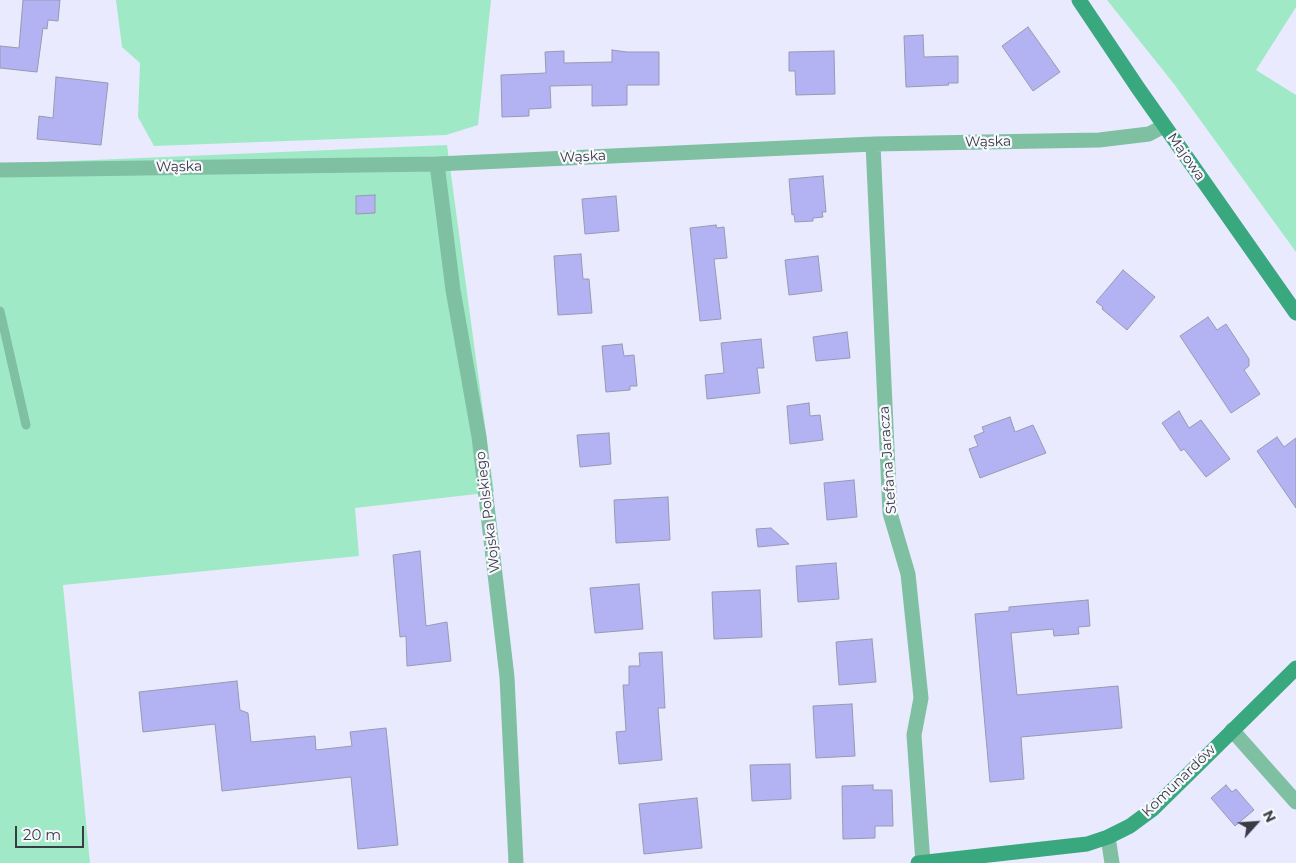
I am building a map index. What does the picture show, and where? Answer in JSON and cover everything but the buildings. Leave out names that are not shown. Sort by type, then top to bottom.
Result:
[{"type":"street","name":"Majowa","points":[[1079,0],[1164,126],[1296,313]]},
{"type":"street","name":"Wąska","points":[[0,170],[437,164],[873,144],[1099,140],[1149,134],[1164,126]]},
{"type":"street","name":"Stefana Jaracza","points":[[873,144],[890,513],[908,574],[921,698],[914,735],[923,863]]},
{"type":"street","name":"Wojska Polskiego","points":[[437,164],[453,290],[479,437],[507,677],[516,863]]},
{"type":"street","name":"Komunardów","points":[[918,863],[1066,848],[1108,837],[1130,826],[1154,809],[1296,668]]},
{"type":"street","points":[[1232,730],[1296,802]]},
{"type":"street","points":[[1108,837],[1112,863]]},
{"type":"lane","points":[[0,311],[26,425]]},
{"type":"green space","points":[[116,0],[491,0],[478,125],[446,135],[154,146],[138,117],[140,63],[122,47]]},
{"type":"green space","points":[[1107,0],[1296,0],[1296,7],[1256,70],[1296,95],[1296,252],[1174,84]]},
{"type":"green space","points":[[447,145],[494,492],[355,508],[359,556],[63,585],[90,863],[0,863],[0,164]]}]
